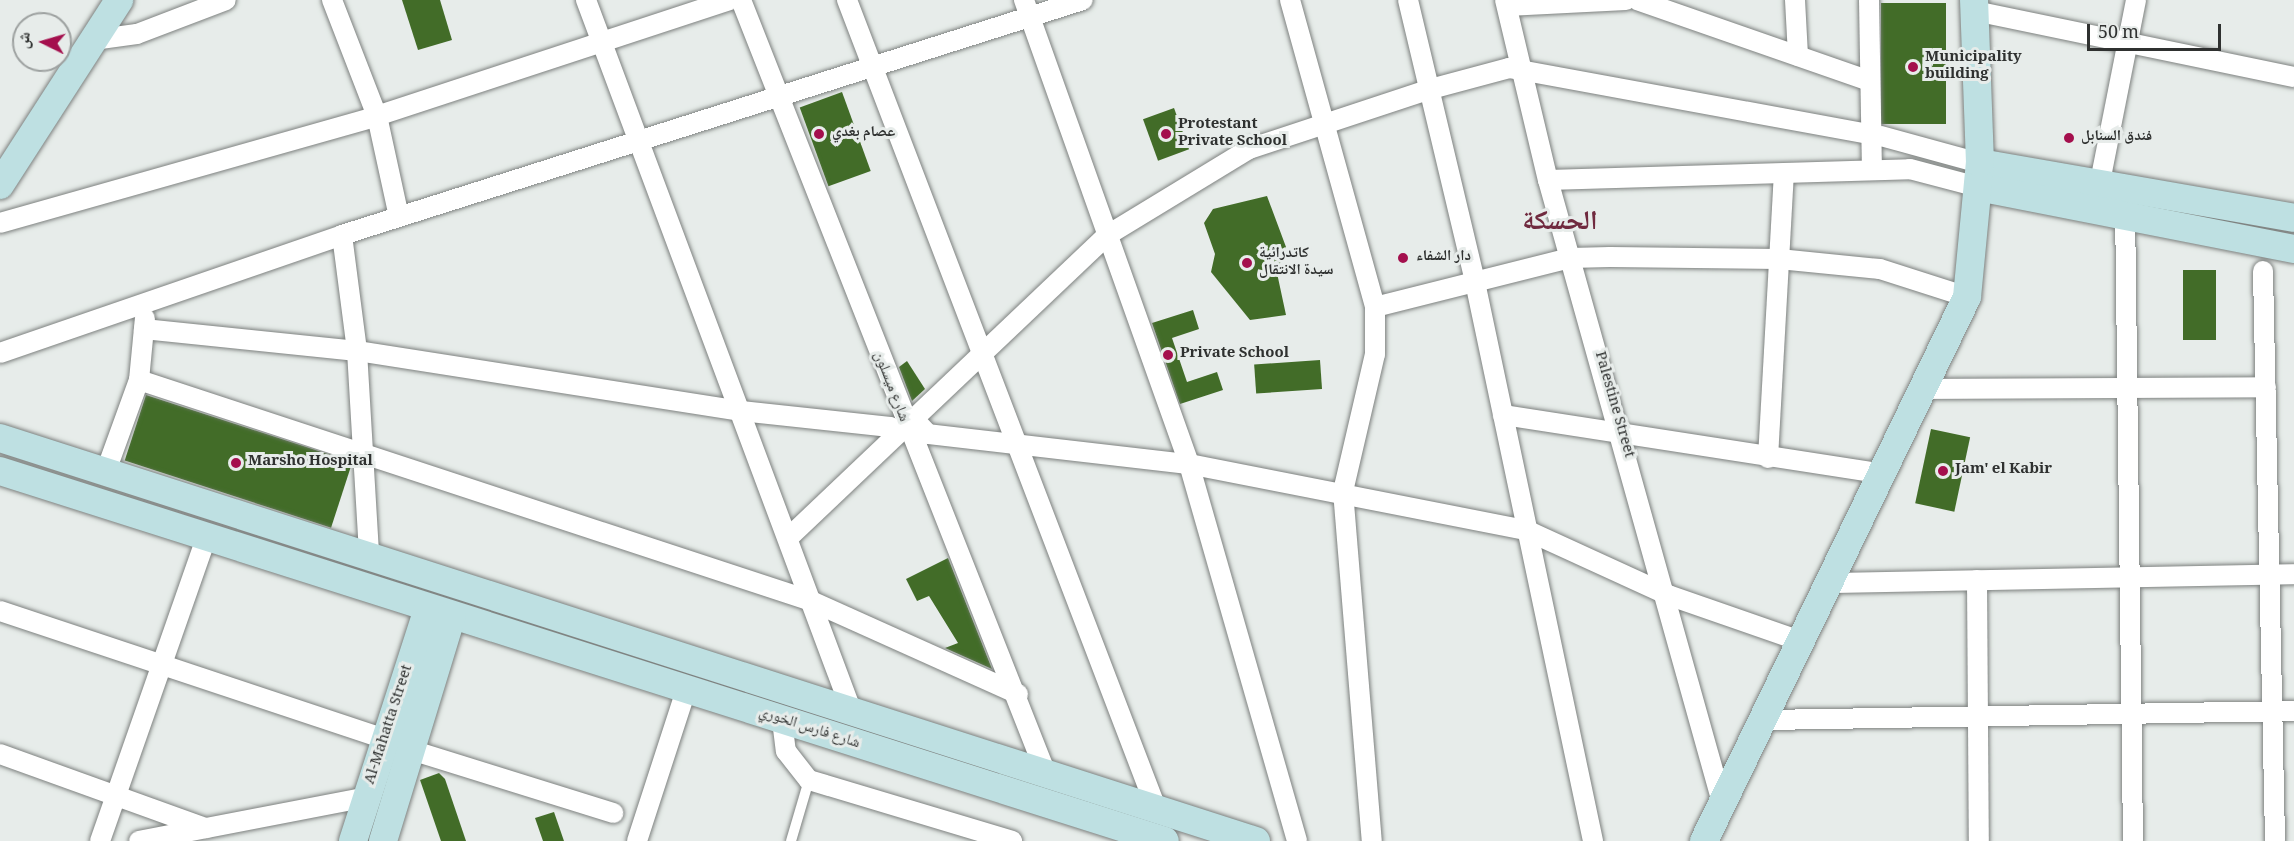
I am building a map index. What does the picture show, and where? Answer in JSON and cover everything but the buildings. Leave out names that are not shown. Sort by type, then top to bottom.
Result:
[{"type":"street","points":[[0,185],[119,0]]},
{"type":"street","points":[[93,40],[137,34],[226,0]]},
{"type":"street","points":[[332,0],[377,116],[399,217]]},
{"type":"street","points":[[586,0],[600,40],[642,140],[850,707]]},
{"type":"street","points":[[0,223],[377,116],[600,40],[729,0]]},
{"type":"street","name":"شارع ميسلون","points":[[741,0],[905,426],[1018,694],[1045,771]]},
{"type":"street","points":[[847,0],[986,351],[1156,808]]},
{"type":"street","points":[[0,353],[342,235],[874,66],[1027,8],[1083,0]]},
{"type":"street","points":[[1290,0],[1376,307],[1375,354],[1343,491],[1372,841]]},
{"type":"street","points":[[1408,0],[1427,90],[1475,282],[1593,841]]},
{"type":"street","points":[[1506,3],[1626,0]]},
{"type":"street","points":[[1637,0],[1867,80]]},
{"type":"street","points":[[1795,0],[1798,56]]},
{"type":"street","points":[[1869,0],[1867,80],[1872,170]]},
{"type":"street","points":[[2133,841],[2126,388],[2116,198],[2127,43],[2136,0]]},
{"type":"street","name":"Palestine Street","points":[[1506,3],[1524,71],[1548,180],[1668,595],[1724,809]]},
{"type":"street","points":[[1704,841],[1724,809],[1967,297],[1979,175],[1974,6],[2127,43],[2294,77]]},
{"type":"street","points":[[1027,8],[1106,236],[1189,464],[1297,841]]},
{"type":"street","points":[[788,538],[1106,236],[1231,158],[1324,123],[1427,90],[1509,68],[1944,149],[1979,175],[2116,198],[2294,218]]},
{"type":"street","points":[[1548,180],[1910,169],[1979,175],[2116,198],[2294,249]]},
{"type":"street","points":[[1768,458],[1784,172]]},
{"type":"street","points":[[342,235],[357,351],[369,555]]},
{"type":"street","points":[[1376,307],[1570,258],[1779,259],[1880,269],[1967,297]]},
{"type":"street","points":[[2263,271],[2275,841]]},
{"type":"street","points":[[106,471],[139,380],[147,304]]},
{"type":"street","points":[[144,329],[357,351],[741,411],[890,428],[905,426],[928,434],[1189,464],[1343,491],[1526,530],[1668,595],[1803,642]]},
{"type":"street","points":[[139,380],[811,601],[1018,694]]},
{"type":"street","points":[[1923,389],[2266,387]]},
{"type":"street","points":[[1503,415],[1622,438],[1883,474]]},
{"type":"street","points":[[0,438],[850,707],[1256,841]]},
{"type":"street","name":"شارع فارس الخوري","points":[[0,471],[1166,841]]},
{"type":"street","points":[[100,841],[207,535]]},
{"type":"street","points":[[1831,583],[2294,574]]},
{"type":"street","points":[[1977,580],[1979,841]]},
{"type":"street","points":[[0,611],[385,739]]},
{"type":"street","name":"Al-Mahatta Street","points":[[353,841],[385,739],[440,612]]},
{"type":"street","name":"Al-Mahatta Street","points":[[383,841],[411,750],[440,612]]},
{"type":"street","points":[[638,841],[686,690]]},
{"type":"street","points":[[1766,720],[2294,711]]},
{"type":"street","points":[[782,720],[786,750],[809,780],[1005,840]]},
{"type":"street","points":[[411,750],[612,813]]},
{"type":"street","points":[[0,754],[117,793],[206,828]]},
{"type":"street","points":[[139,841],[367,797]]},
{"type":"lane","points":[[791,841],[809,780]]},
{"type":"place","name":"Municipality building","points":[[1913,67]]},
{"type":"place","name":"عصام بغدي","points":[[819,134]]},
{"type":"place","name":"Protestant Private School","points":[[1166,134]]},
{"type":"place","name":"فندق السنابل","points":[[2069,138]]},
{"type":"place","name":"دار الشفاء","points":[[1403,258]]},
{"type":"place","name":"كاتدرائية سيدة الانتقال","points":[[1247,263]]},
{"type":"place","name":"Private School","points":[[1168,355]]},
{"type":"place","name":"Marsho Hospital","points":[[236,463]]},
{"type":"place","name":"Jam' el Kabir","points":[[1943,471]]},
{"type":"district","name":"الحسكة","points":[[1560,224]]}]
